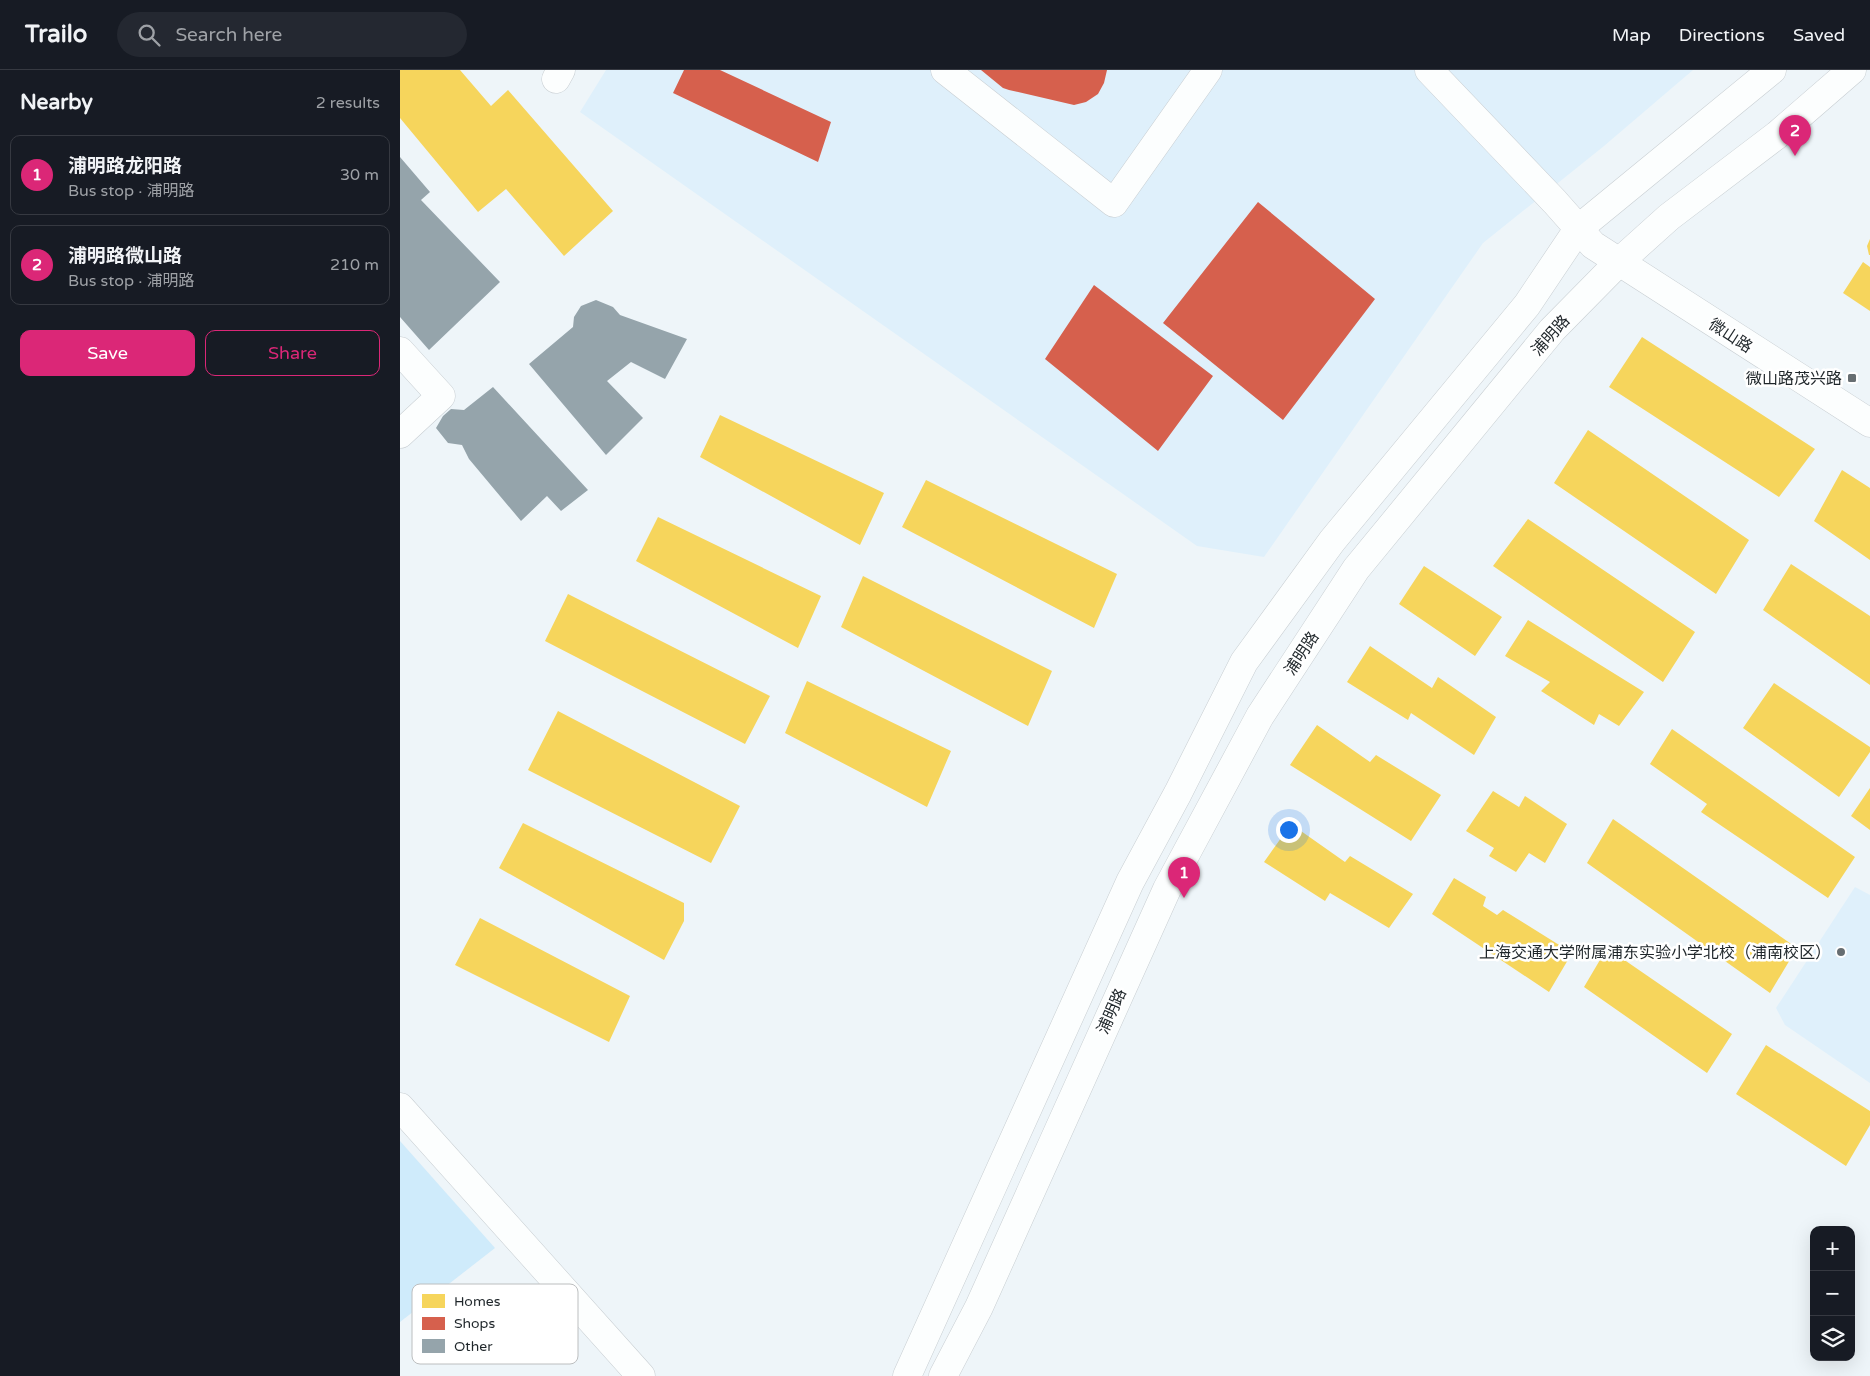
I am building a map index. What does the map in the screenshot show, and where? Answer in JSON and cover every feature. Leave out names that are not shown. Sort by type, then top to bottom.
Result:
[{"type":"main road","points":[[945,70],[1114,203],[1208,70]]},
{"type":"main road","name":"微山路","points":[[1429,70],[1586,237],[1619,262],[1870,423]]},
{"type":"main road","points":[[907,1376],[1130,882],[1178,793],[1244,662],[1332,541],[1527,305],[1586,237],[1772,70]]},
{"type":"main road","name":"浦明路","points":[[943,1376],[979,1306],[1167,889],[1260,716],[1356,569],[1552,330],[1619,262],[1669,218],[1777,135],[1852,70]]},
{"type":"main road","points":[[400,351],[440,396],[400,434]]},
{"type":"main road","points":[[400,1107],[559,1284]]},
{"type":"main road","points":[[578,1305],[642,1376]]},
{"type":"shaded area","points":[[606,70],[1693,70],[1604,146],[1483,243],[1264,557],[1197,546],[580,112]]},
{"type":"shaded area","name":"上海交通大学附属浦东实验小学北校（浦南校区）","points":[[1855,887],[1870,895],[1870,1083],[1785,1025],[1776,1008]]},
{"type":"shaded area","points":[[400,1141],[495,1248],[449,1284],[412,1284],[412,1313],[400,1322]]},
{"type":"building: Homes","points":[[400,70],[460,70],[491,106],[508,90],[613,211],[564,256],[506,189],[478,212],[400,118]]},
{"type":"building: Homes","points":[[1870,239],[1870,255],[1869,255],[1867,246]]},
{"type":"building: Homes","points":[[1863,262],[1870,267],[1870,311],[1843,293]]},
{"type":"building: Homes","points":[[1642,337],[1815,449],[1779,497],[1609,387]]},
{"type":"building: Homes","points":[[720,415],[884,493],[860,545],[700,457]]},
{"type":"building: Homes","points":[[1588,430],[1749,540],[1716,594],[1554,483]]},
{"type":"building: Homes","points":[[1842,470],[1870,488],[1870,560],[1814,521]]},
{"type":"building: Homes","points":[[926,480],[1117,574],[1094,628],[902,527]]},
{"type":"building: Homes","points":[[658,517],[821,596],[798,648],[636,561]]},
{"type":"building: Homes","points":[[1528,519],[1695,632],[1663,682],[1493,566]]},
{"type":"building: Homes","points":[[1791,564],[1870,616],[1870,685],[1763,610]]},
{"type":"building: Homes","points":[[1424,566],[1502,617],[1475,656],[1399,604]]},
{"type":"building: Homes","points":[[863,576],[1052,671],[1028,726],[841,627]]},
{"type":"building: Homes","points":[[568,594],[770,696],[745,744],[545,641]]},
{"type":"building: Homes","points":[[1528,620],[1644,692],[1619,726],[1599,714],[1594,725],[1541,691],[1550,682],[1505,656]]},
{"type":"building: Homes","points":[[1370,646],[1432,688],[1438,677],[1496,717],[1474,755],[1411,713],[1408,720],[1347,682]]},
{"type":"building: Homes","points":[[807,681],[951,751],[927,807],[785,733]]},
{"type":"building: Homes","points":[[1774,683],[1870,747],[1870,752],[1839,797],[1743,728]]},
{"type":"building: Homes","points":[[558,711],[740,806],[711,863],[528,770]]},
{"type":"building: Homes","points":[[1317,725],[1370,762],[1376,755],[1441,795],[1411,841],[1290,765]]},
{"type":"building: Homes","points":[[1672,729],[1855,857],[1828,898],[1701,812],[1707,804],[1650,764]]},
{"type":"building: Homes","points":[[1870,788],[1870,830],[1851,816]]},
{"type":"building: Homes","points":[[1493,791],[1519,807],[1525,796],[1567,824],[1545,863],[1529,853],[1516,872],[1489,856],[1494,848],[1466,831]]},
{"type":"building: Homes","points":[[1613,819],[1797,948],[1770,993],[1587,863]]},
{"type":"building: Homes","points":[[523,823],[684,903],[684,921],[664,960],[499,868]]},
{"type":"building: Homes","points":[[1291,824],[1345,862],[1350,856],[1413,894],[1389,928],[1330,893],[1325,901],[1264,862]]},
{"type":"building: Homes","points":[[1454,878],[1486,897],[1483,906],[1497,915],[1503,910],[1572,953],[1549,992],[1432,914]]},
{"type":"building: Homes","points":[[480,918],[630,996],[609,1042],[455,965]]},
{"type":"building: Homes","points":[[1607,948],[1732,1034],[1707,1073],[1584,987]]},
{"type":"building: Homes","points":[[1766,1045],[1870,1111],[1870,1125],[1846,1166],[1736,1094]]},
{"type":"building: Shops","points":[[684,70],[720,70],[831,122],[818,162],[673,93]]},
{"type":"building: Shops","points":[[981,70],[1107,70],[1104,83],[1098,94],[1086,102],[1074,105],[1003,88]]},
{"type":"building: Shops","points":[[1258,202],[1375,299],[1283,420],[1163,323]]},
{"type":"building: Shops","points":[[1094,285],[1213,376],[1158,451],[1045,359]]},
{"type":"building: Other","points":[[400,157],[430,192],[421,200],[500,282],[429,350],[400,317]]},
{"type":"building: Other","points":[[596,300],[613,307],[620,315],[687,339],[665,379],[631,362],[607,381],[643,418],[606,455],[529,364],[573,327],[574,317],[581,306]]},
{"type":"building: Other","points":[[493,387],[588,490],[561,511],[547,496],[521,521],[469,459],[462,445],[448,443],[436,428],[443,416],[451,409],[464,410]]},
{"type":"place","name":"浦明路微山路","points":[[1795,156]]},
{"type":"place","name":"微山路茂兴路","points":[[1852,378]]},
{"type":"place","name":"浦明路龙阳路","points":[[1184,898]]},
{"type":"place","name":"上海交通大学附属浦东实验小学北校（浦南校区）","points":[[1841,952]]}]
